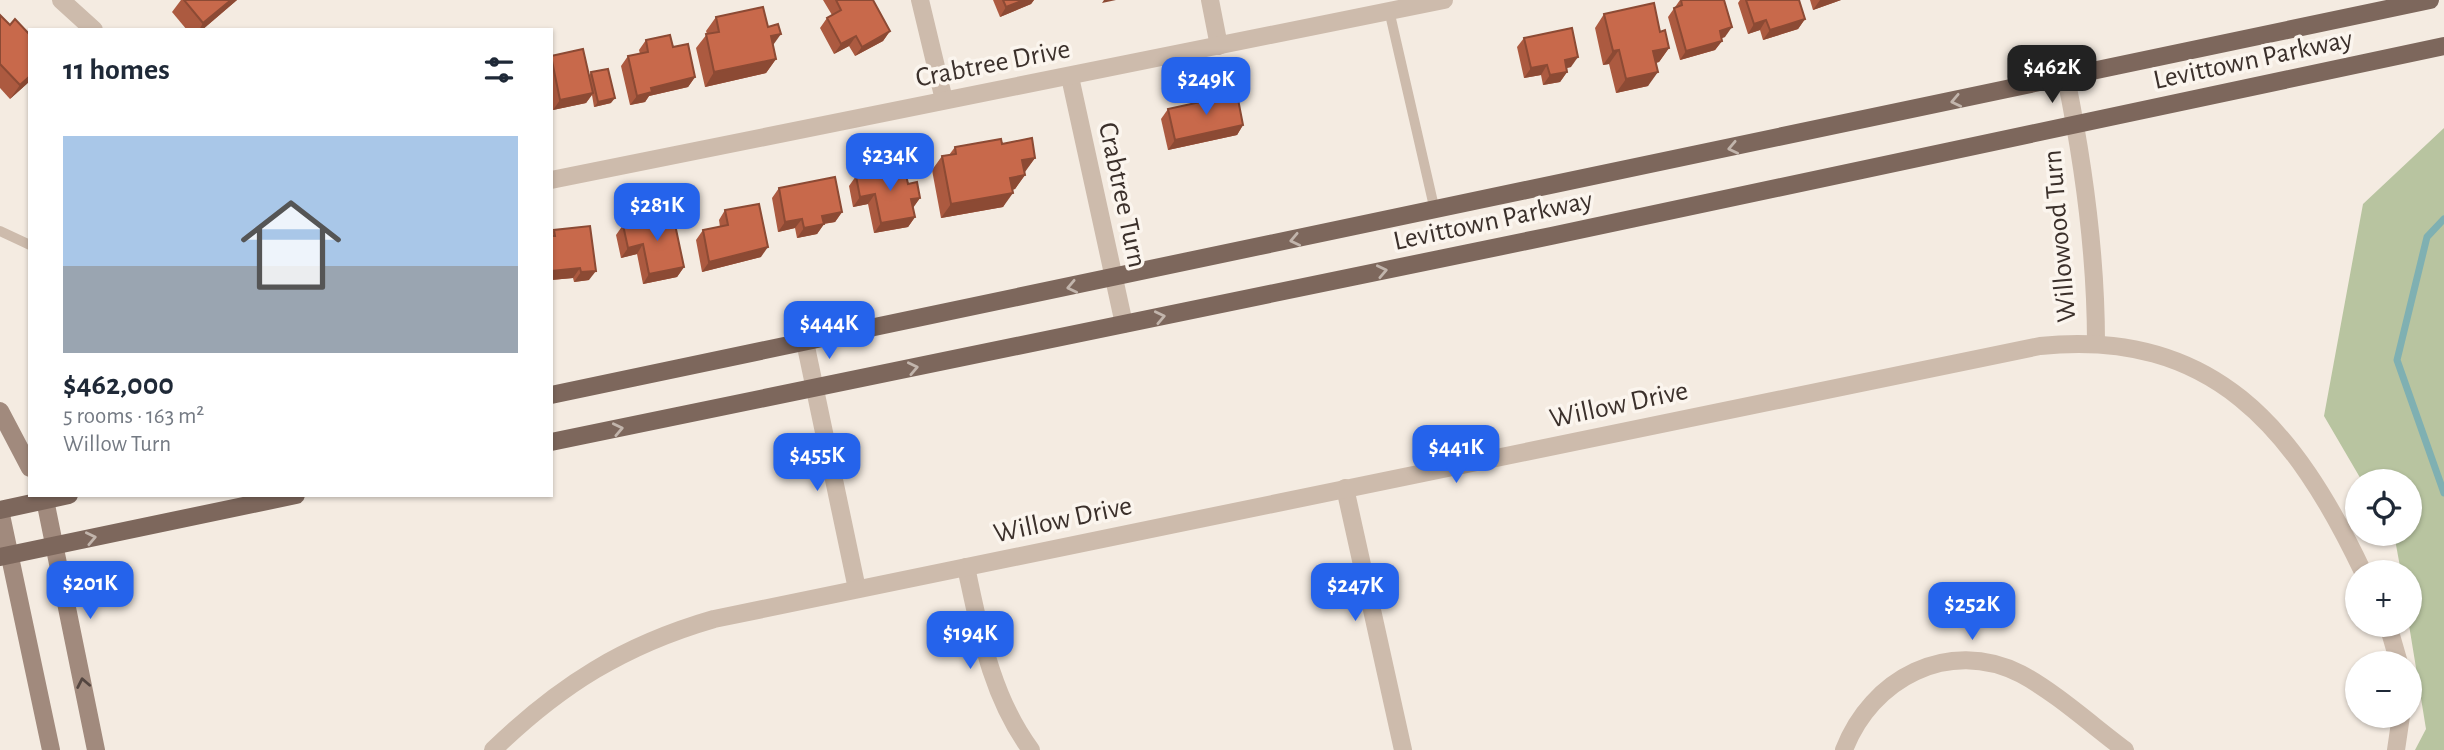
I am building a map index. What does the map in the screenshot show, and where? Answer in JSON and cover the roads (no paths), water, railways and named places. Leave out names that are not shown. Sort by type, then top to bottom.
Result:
[{"type":"main road","name":"Levittown Parkway","points":[[553,395],[2430,0]]},
{"type":"main road","name":"Levittown Parkway","points":[[553,442],[2444,46]]},
{"type":"main road","points":[[0,411],[28,464]]},
{"type":"main road","points":[[5,556],[286,497]]},
{"type":"main road","points":[[51,750],[5,556],[0,510],[46,498],[96,750]]},
{"type":"street","points":[[920,0],[944,100]]},
{"type":"street","points":[[1210,0],[1219,46]]},
{"type":"street","name":"Crabtree Drive","points":[[553,180],[1444,0]]},
{"type":"street","points":[[64,1],[92,28]]},
{"type":"street","name":"Crabtree Turn","points":[[1070,77],[1124,324]]},
{"type":"street","name":"Willowood Turn","points":[[2066,78],[2076,125],[2096,286],[2096,343]]},
{"type":"street","points":[[805,342],[857,590]]},
{"type":"street","name":"Willow Drive","points":[[493,750],[531,713],[558,692],[625,650],[714,619],[2040,346],[2096,343],[2127,346],[2195,369],[2233,391],[2266,419],[2295,452],[2356,560]]},
{"type":"street","points":[[1345,488],[1403,750]]},
{"type":"street","points":[[966,567],[985,656],[996,686],[1031,750]]},
{"type":"street","points":[[1844,750],[1862,712],[1898,679],[1945,662],[1974,661],[2022,675],[2125,750]]},
{"type":"street","points":[[2396,750],[2399,728]]},
{"type":"lane","points":[[1389,10],[1436,211]]},
{"type":"lane","points":[[0,231],[28,244]]},
{"type":"waterway","points":[[2444,219],[2427,237],[2397,360],[2444,493]]}]
